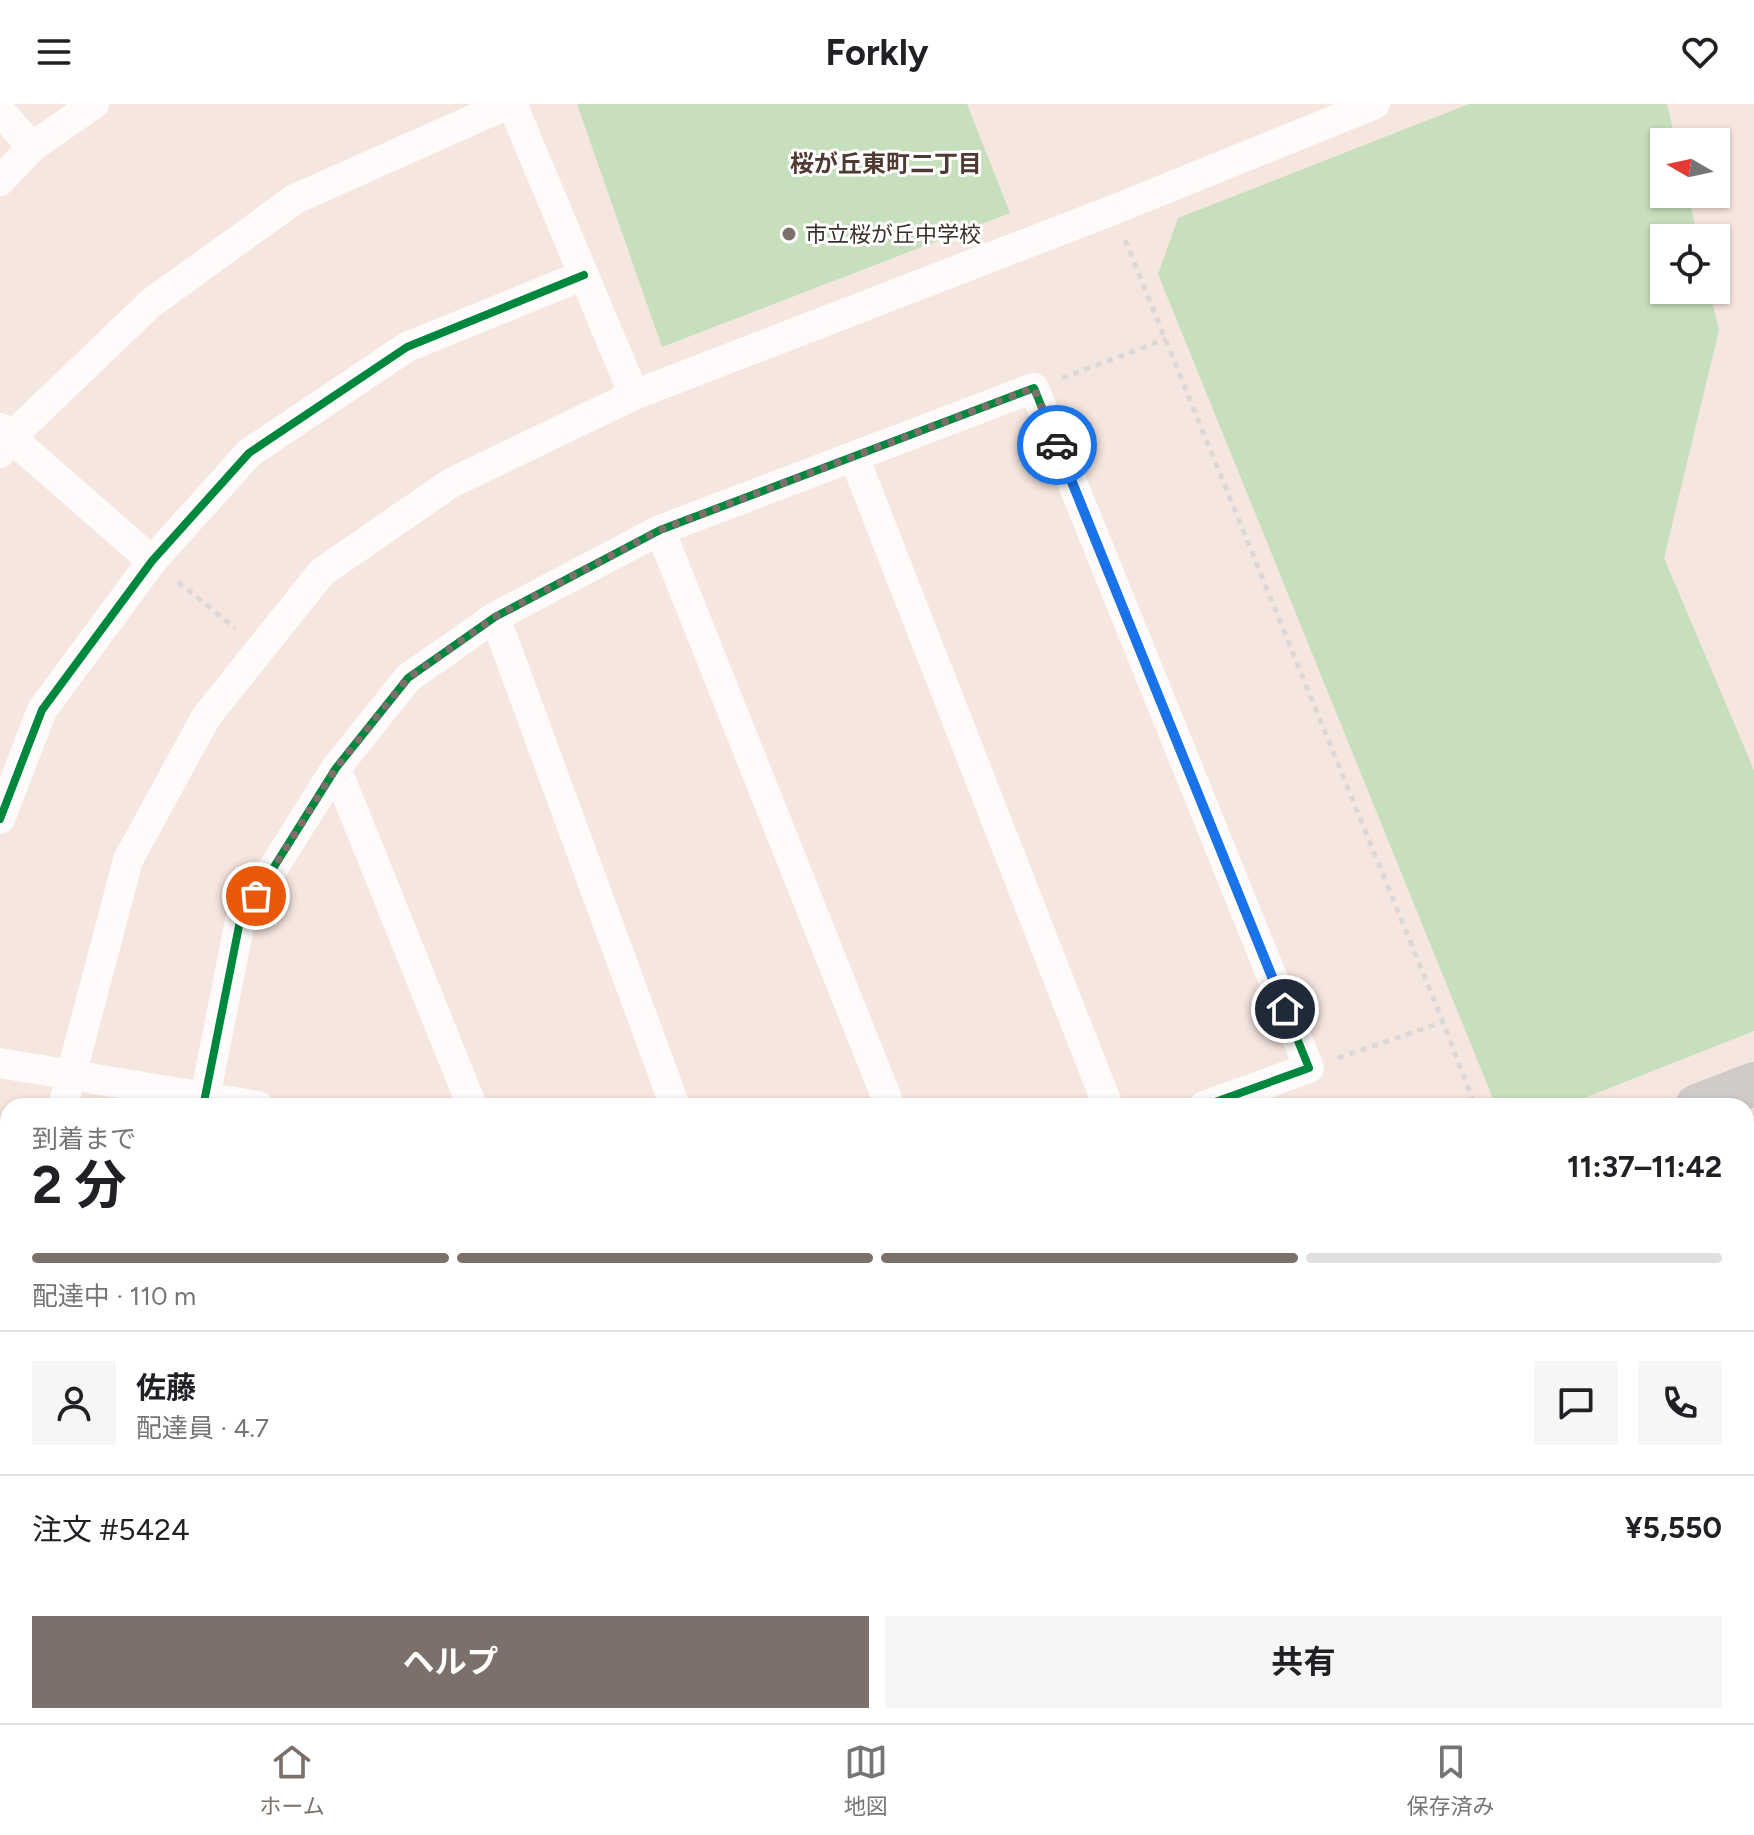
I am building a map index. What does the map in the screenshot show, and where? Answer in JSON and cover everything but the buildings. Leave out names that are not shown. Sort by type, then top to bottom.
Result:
[{"type":"street","points":[[0,181],[32,147],[94,104]]},
{"type":"street","points":[[152,561],[4,440],[151,303],[295,199],[510,104],[634,395]]},
{"type":"street","points":[[65,1098],[128,860],[206,717],[322,572],[451,483],[634,395],[1113,210],[1375,104]]},
{"type":"street","points":[[0,111],[32,147]]},
{"type":"street","points":[[0,819],[42,710],[152,561],[249,453],[407,347],[584,275]]},
{"type":"street","points":[[205,1097],[240,921],[336,768],[408,678],[495,617],[660,530],[1034,388],[1309,1068],[1226,1098]]},
{"type":"street","points":[[854,457],[1105,1098]]},
{"type":"street","points":[[660,530],[887,1098]]},
{"type":"street","points":[[495,617],[672,1098]]},
{"type":"street","points":[[336,768],[469,1098]]},
{"type":"street","points":[[0,1063],[211,1098]]},
{"type":"street","points":[[1718,1098],[1754,1084]]},
{"type":"path","points":[[1113,210],[1472,1098]]},
{"type":"path","points":[[1034,388],[1166,339]]},
{"type":"path","points":[[152,561],[261,649]]},
{"type":"path","points":[[1309,1068],[1443,1022]]},
{"type":"green space","name":"市立桜が丘中学校","points":[[577,104],[967,104],[1010,213],[662,347]]},
{"type":"green space","points":[[1469,104],[1667,104],[1673,128],[1650,128],[1650,208],[1691,208],[1695,224],[1650,224],[1650,304],[1712,304],[1719,330],[1664,558],[1754,770],[1754,1031],[1584,1098],[1493,1098],[1158,274],[1178,218]]},
{"type":"cycle path","points":[[0,819],[42,710],[152,561],[249,453],[407,347],[584,275]]},
{"type":"cycle path","points":[[205,1097],[240,921],[336,768],[408,678],[495,617],[660,530],[1034,388],[1309,1068],[1226,1098]]},
{"type":"way so far","points":[[256,896],[336,768],[408,678],[495,617],[660,530],[1034,388],[1057,445]]},
{"type":"place","name":"市立桜が丘中学校","points":[[789,234]]},
{"type":"district","name":"桜が丘東町二丁目","points":[[886,163]]},
{"type":"route","points":[[1057,445],[1285,1009]]}]
